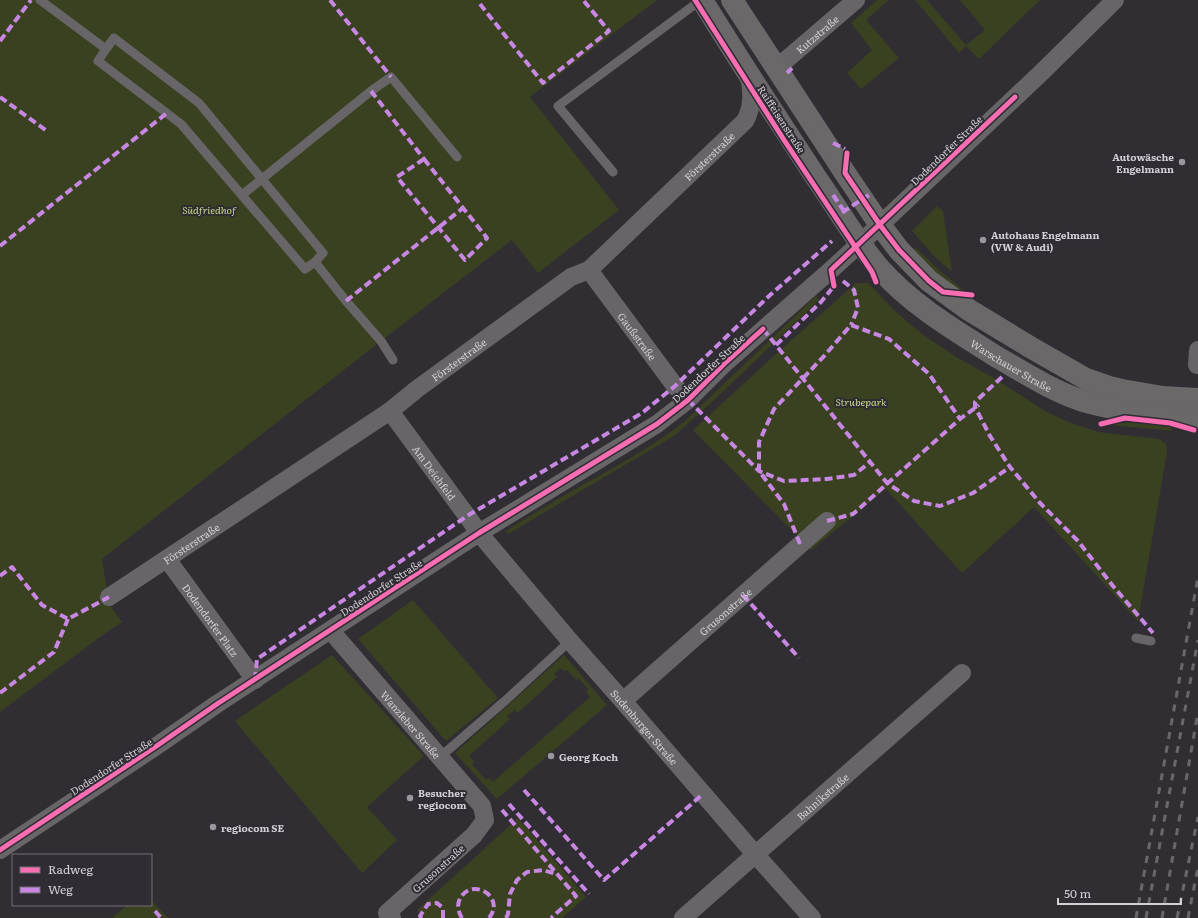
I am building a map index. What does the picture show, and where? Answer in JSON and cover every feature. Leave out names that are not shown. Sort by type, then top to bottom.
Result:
[{"type":"main road","name":"Raiffeisenstraße","points":[[701,0],[749,75],[870,234]]},
{"type":"main road","points":[[732,0],[845,173],[870,234]]},
{"type":"main road","points":[[725,37],[753,61],[870,234],[899,250],[929,280],[957,303],[1086,379],[1109,388],[1135,393],[1198,400]]},
{"type":"main road","name":"Warschauer Straße","points":[[870,234],[880,269],[901,289],[949,328],[1020,371],[1053,389],[1083,401],[1117,408],[1198,417]]},
{"type":"street","name":"Kutzstraße","points":[[776,66],[786,60],[856,0]]},
{"type":"street","name":"Dodendorfer Straße","points":[[0,850],[479,533],[657,424],[688,400],[724,364],[870,234],[1042,72],[1115,0]]},
{"type":"street","name":"Försterstraße","points":[[109,597],[390,411],[571,277],[589,270],[745,121],[752,100],[749,75]]},
{"type":"street","name":"Gaußstraße","points":[[589,270],[675,386],[688,400]]},
{"type":"street","name":"Am Deichfeld","points":[[390,411],[479,533]]},
{"type":"street","name":"Grusonstraße","points":[[623,701],[827,521]]},
{"type":"street","name":"Sudenburger Straße","points":[[479,533],[570,642],[812,918]]},
{"type":"street","name":"Dodendorfer Platz","points":[[167,559],[255,680]]},
{"type":"street","name":"Wanzleber Straße","points":[[331,631],[482,806],[485,820]]},
{"type":"street","name":"Bahnikstraße","points":[[683,918],[962,673]]},
{"type":"street","name":"Grusonstraße","points":[[390,915],[474,835],[485,820]]},
{"type":"lane","points":[[40,0],[106,49]]},
{"type":"lane","points":[[613,172],[558,106],[701,0]]},
{"type":"lane","points":[[114,38],[199,103],[262,178],[323,253],[315,262],[305,269],[181,124],[98,61],[114,38]]},
{"type":"lane","points":[[242,195],[391,77],[457,157]]},
{"type":"lane","points":[[315,262],[381,342],[393,360]]},
{"type":"lane","points":[[1136,638],[1151,641]]},
{"type":"lane","points":[[440,757],[570,642]]},
{"type":"green space","name":"Südfriedhof","points":[[0,0],[657,0],[530,97],[619,210],[538,273],[512,240],[102,559],[109,604],[122,622],[0,712]]},
{"type":"green space","points":[[877,0],[889,0],[866,20],[899,58],[861,89],[847,73],[872,50],[851,23]]},
{"type":"green space","points":[[915,0],[927,0],[966,45],[985,30],[960,0],[1040,0],[979,59],[966,46],[959,53]]},
{"type":"green space","points":[[937,206],[943,211],[952,272],[935,257],[912,231]]},
{"type":"green space","points":[[916,248],[941,272],[965,291],[954,288],[928,266],[912,249]]},
{"type":"green space","name":"Strubepark","points":[[856,283],[868,283],[896,312],[922,334],[958,358],[994,378],[1045,411],[1071,423],[1098,432],[1159,439],[1166,444],[1167,452],[1138,621],[1034,507],[962,573],[886,489],[811,550],[693,430]]},
{"type":"green space","points":[[816,296],[819,300],[674,436],[508,534],[506,531],[633,456],[685,421]]},
{"type":"green space","points":[[1126,422],[1170,426],[1172,431],[1112,425]]},
{"type":"green space","points":[[413,600],[498,698],[446,741],[358,639]]},
{"type":"green space","points":[[332,655],[424,756],[367,807],[397,840],[362,873],[235,721]]},
{"type":"green space","points":[[564,655],[607,705],[497,799],[455,753]],"holes":[[[560,668],[564,671],[567,670],[576,680],[578,678],[588,689],[586,692],[590,697],[493,782],[489,778],[486,780],[472,764],[475,762],[469,756],[510,719],[507,716],[515,710],[518,713],[557,677],[554,674]]]},
{"type":"green space","points":[[518,818],[586,897],[562,918],[424,918],[417,910]]},
{"type":"green space","points":[[152,901],[168,918],[112,918],[126,906],[152,906]]},
{"type":"tram line","points":[[713,0],[860,227],[895,271],[919,295],[954,321],[1043,374],[1064,384],[1085,392],[1113,399],[1198,408]]},
{"type":"tram line","points":[[722,0],[874,231],[901,266],[947,307],[965,319],[1055,371],[1095,389]]},
{"type":"railway","points":[[1136,918],[1198,577]]},
{"type":"railway","points":[[1146,918],[1198,640]]},
{"type":"railway","points":[[1162,918],[1198,712]]},
{"type":"railway","points":[[1177,918],[1198,817]]},
{"type":"railway","points":[[1188,918],[1198,867]]},
{"type":"marked path","points":[[0,41],[31,0]]},
{"type":"marked path","points":[[330,0],[391,77]]},
{"type":"marked path","points":[[480,4],[543,83],[609,31],[583,0]]},
{"type":"marked path","points":[[787,73],[792,68]]},
{"type":"marked path","points":[[371,91],[424,159]]},
{"type":"marked path","points":[[0,97],[47,131]]},
{"type":"marked path","points":[[0,246],[167,113]]},
{"type":"marked path","points":[[833,143],[845,149]]},
{"type":"marked path","points":[[424,159],[487,238],[465,260],[397,177],[424,159]]},
{"type":"marked path","points":[[832,219],[872,193]]},
{"type":"marked path","points":[[833,195],[844,211]]},
{"type":"marked path","points":[[346,301],[463,208]]},
{"type":"marked path","points":[[255,680],[257,659],[467,516],[642,413],[675,386],[769,296],[832,241]]},
{"type":"marked path","points":[[843,281],[854,290],[858,308],[851,325]]},
{"type":"marked path","points":[[776,345],[821,302],[834,286]]},
{"type":"marked path","points":[[800,544],[784,504],[759,471],[759,442],[774,409],[851,325],[889,339],[929,374],[960,419]]},
{"type":"marked path","points":[[763,329],[887,483],[914,501],[940,506],[973,493],[1010,467]]},
{"type":"marked path","points":[[1002,377],[975,402],[975,407],[990,436],[1010,467],[1040,503],[1078,541],[1113,586],[1153,633]]},
{"type":"marked path","points":[[688,400],[759,471],[784,481],[827,479],[854,475],[870,462]]},
{"type":"marked path","points":[[827,521],[853,514],[960,419],[979,405]]},
{"type":"marked path","points":[[0,576],[12,567],[42,605],[68,619],[109,597]]},
{"type":"marked path","points":[[743,595],[799,658]]},
{"type":"marked path","points":[[0,693],[54,652],[68,619]]},
{"type":"marked path","points":[[524,790],[604,880],[703,794]]},
{"type":"marked path","points":[[509,804],[589,894]]},
{"type":"marked path","points":[[502,810],[576,896],[551,918]]},
{"type":"marked path","points":[[506,918],[508,914],[510,894],[517,880],[527,872],[543,870],[556,874]]},
{"type":"marked path","points":[[462,918],[458,905],[459,901],[464,893],[470,890],[478,889],[490,896],[493,902],[493,910],[489,918]]},
{"type":"marked path","points":[[422,918],[420,916],[428,904],[437,903],[443,908],[443,918]]},
{"type":"marked path","points":[[155,911],[161,918]]},
{"type":"cycle path","points":[[695,0],[784,140],[872,272],[876,282]]},
{"type":"cycle path","points":[[834,286],[831,270],[1015,97]]},
{"type":"cycle path","points":[[847,153],[845,173],[880,225],[899,250],[929,281],[943,292],[972,295]]},
{"type":"cycle path","points":[[0,850],[217,704],[479,533],[657,424],[688,400],[724,364],[763,329]]},
{"type":"cycle path","points":[[1101,424],[1125,418],[1170,423],[1194,430]]},
{"type":"place","name":"Autowäsche Engelmann","points":[[1182,162]]},
{"type":"place","name":"Autohaus Engelmann (VW & Audi)","points":[[983,240]]},
{"type":"place","name":"Georg Koch","points":[[551,756]]},
{"type":"place","name":"Besucher regiocom","points":[[410,798]]},
{"type":"place","name":"regiocom SE","points":[[213,827]]}]
